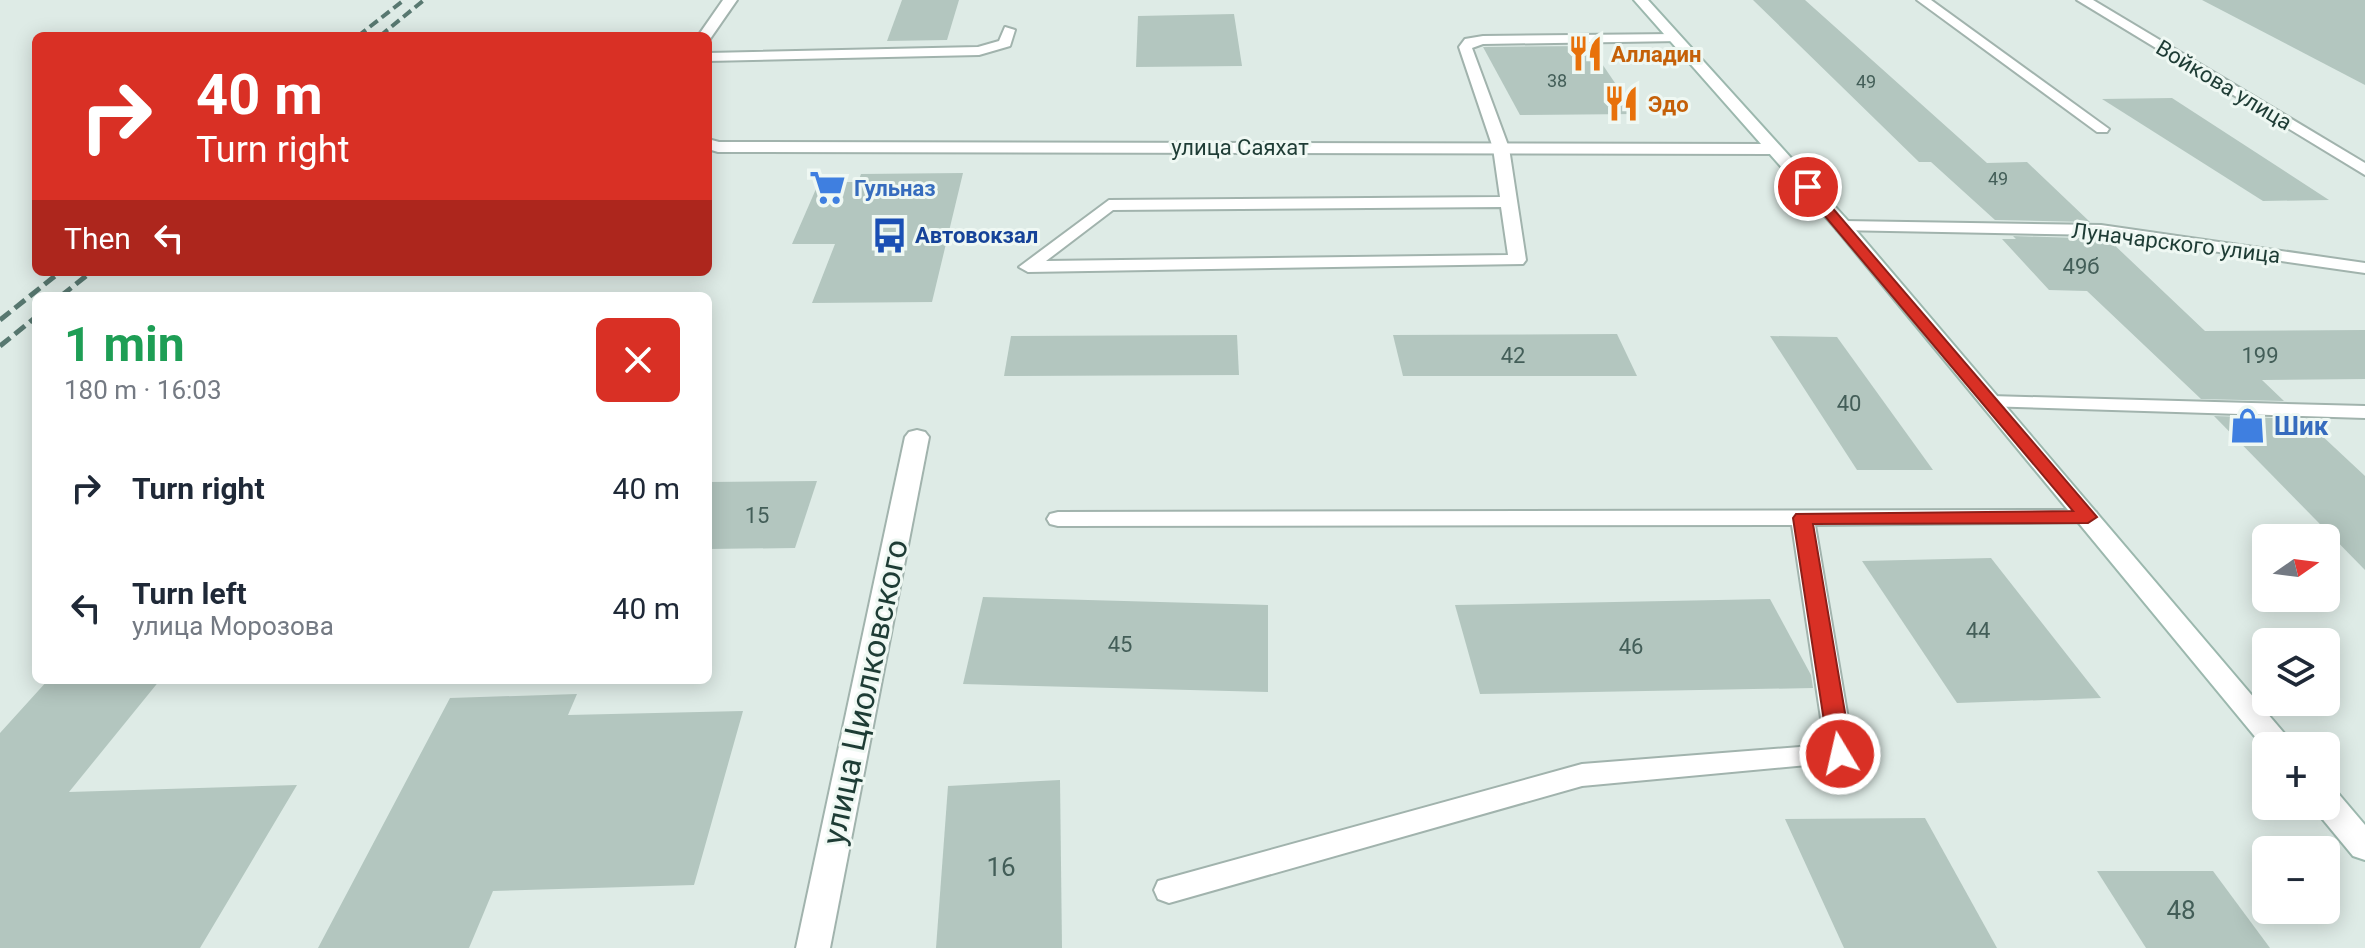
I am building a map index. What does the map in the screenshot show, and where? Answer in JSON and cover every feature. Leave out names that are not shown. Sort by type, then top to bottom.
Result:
[{"type":"street","points":[[708,32],[730,0]]},
{"type":"street","points":[[1641,0],[1843,226],[2268,732]]},
{"type":"street","name":"Войкова улица","points":[[2084,0],[2365,170]]},
{"type":"street","name":"улица Саяхат","points":[[712,147],[1773,149]]},
{"type":"street","name":"улица Циолковского","points":[[813,948],[917,437]]},
{"type":"street","points":[[2340,818],[2365,847]]},
{"type":"lane","points":[[1923,0],[2102,129]]},
{"type":"lane","points":[[712,57],[979,51],[1005,43],[1009,30]]},
{"type":"lane","points":[[1507,202],[1109,205],[1028,267],[1517,260],[1501,148],[1465,47],[1470,42],[1675,38]]},
{"type":"lane","name":"Луначарского улица","points":[[1843,226],[2101,230],[2365,268]]},
{"type":"lane","points":[[1990,402],[2365,412]]},
{"type":"lane","points":[[1058,519],[2088,517]]},
{"type":"lane","points":[[1169,890],[1582,775],[1840,754],[1802,518]]},
{"type":"building","points":[[902,0],[959,0],[947,40],[887,41]]},
{"type":"building","points":[[1753,0],[1805,0],[1987,163],[2027,162],[2090,222],[1995,220],[1931,162],[1919,162]]},
{"type":"building","points":[[2202,0],[2365,0],[2365,85]]},
{"type":"building","points":[[1234,14],[1242,66],[1136,67],[1138,16]]},
{"type":"building","points":[[1590,46],[1636,114],[1520,115],[1483,47]]},
{"type":"building","points":[[2172,98],[2329,200],[2263,201],[2102,99]]},
{"type":"building","name":"Автовокзал","points":[[963,173],[932,302],[812,303],[835,244],[792,244],[819,182],[858,182],[861,174]]},
{"type":"building","points":[[2013,236],[2108,239],[2205,331],[2365,330],[2365,379],[2262,380],[2284,401],[2201,399],[2087,291],[2049,290],[2002,239],[2016,239]]},
{"type":"building","points":[[1617,334],[1637,376],[1403,376],[1393,335]]},
{"type":"building","points":[[1237,335],[1239,375],[1004,376],[1011,336]]},
{"type":"building","points":[[1770,336],[1837,337],[1933,470],[1857,470]]},
{"type":"building","points":[[2214,416],[2304,419],[2365,476],[2365,570],[2340,545],[2340,524],[2320,524]]},
{"type":"building","points":[[817,481],[795,548],[712,549],[712,482]]},
{"type":"building","points":[[1991,558],[2101,698],[1957,703],[1862,561]]},
{"type":"building","points":[[983,597],[1268,605],[1268,692],[963,684]]},
{"type":"building","points":[[1770,599],[1811,675],[1813,688],[1480,694],[1455,605]]},
{"type":"building","points":[[44,684],[157,684],[69,792],[297,785],[200,948],[0,948],[0,733]]},
{"type":"building","points":[[577,694],[568,715],[743,711],[694,885],[493,891],[469,948],[318,948],[450,698]]},
{"type":"building","points":[[1060,780],[1062,948],[936,948],[948,786]]},
{"type":"building","points":[[1925,818],[1997,948],[1844,948],[1785,819]]},
{"type":"building","points":[[2097,871],[2213,871],[2270,948],[2146,948]]},
{"type":"railway","points":[[363,32],[404,0]]},
{"type":"railway","points":[[385,32],[424,0]]},
{"type":"railway","points":[[35,292],[55,276]]},
{"type":"railway","points":[[66,292],[86,276]]},
{"type":"railway","points":[[0,320],[32,294]]},
{"type":"railway","points":[[0,346],[32,320]]},
{"type":"place","name":"Алладин","points":[[1585,54]]},
{"type":"place","name":"Эдо","points":[[1622,104]]},
{"type":"place","name":"Гульназ","points":[[828,188]]},
{"type":"place","name":"Автовокзал","points":[[889,235]]},
{"type":"place","name":"Шик","points":[[2248,426]]},
{"type":"route","points":[[1808,187],[2088,517],[1802,518],[1840,754]]}]
